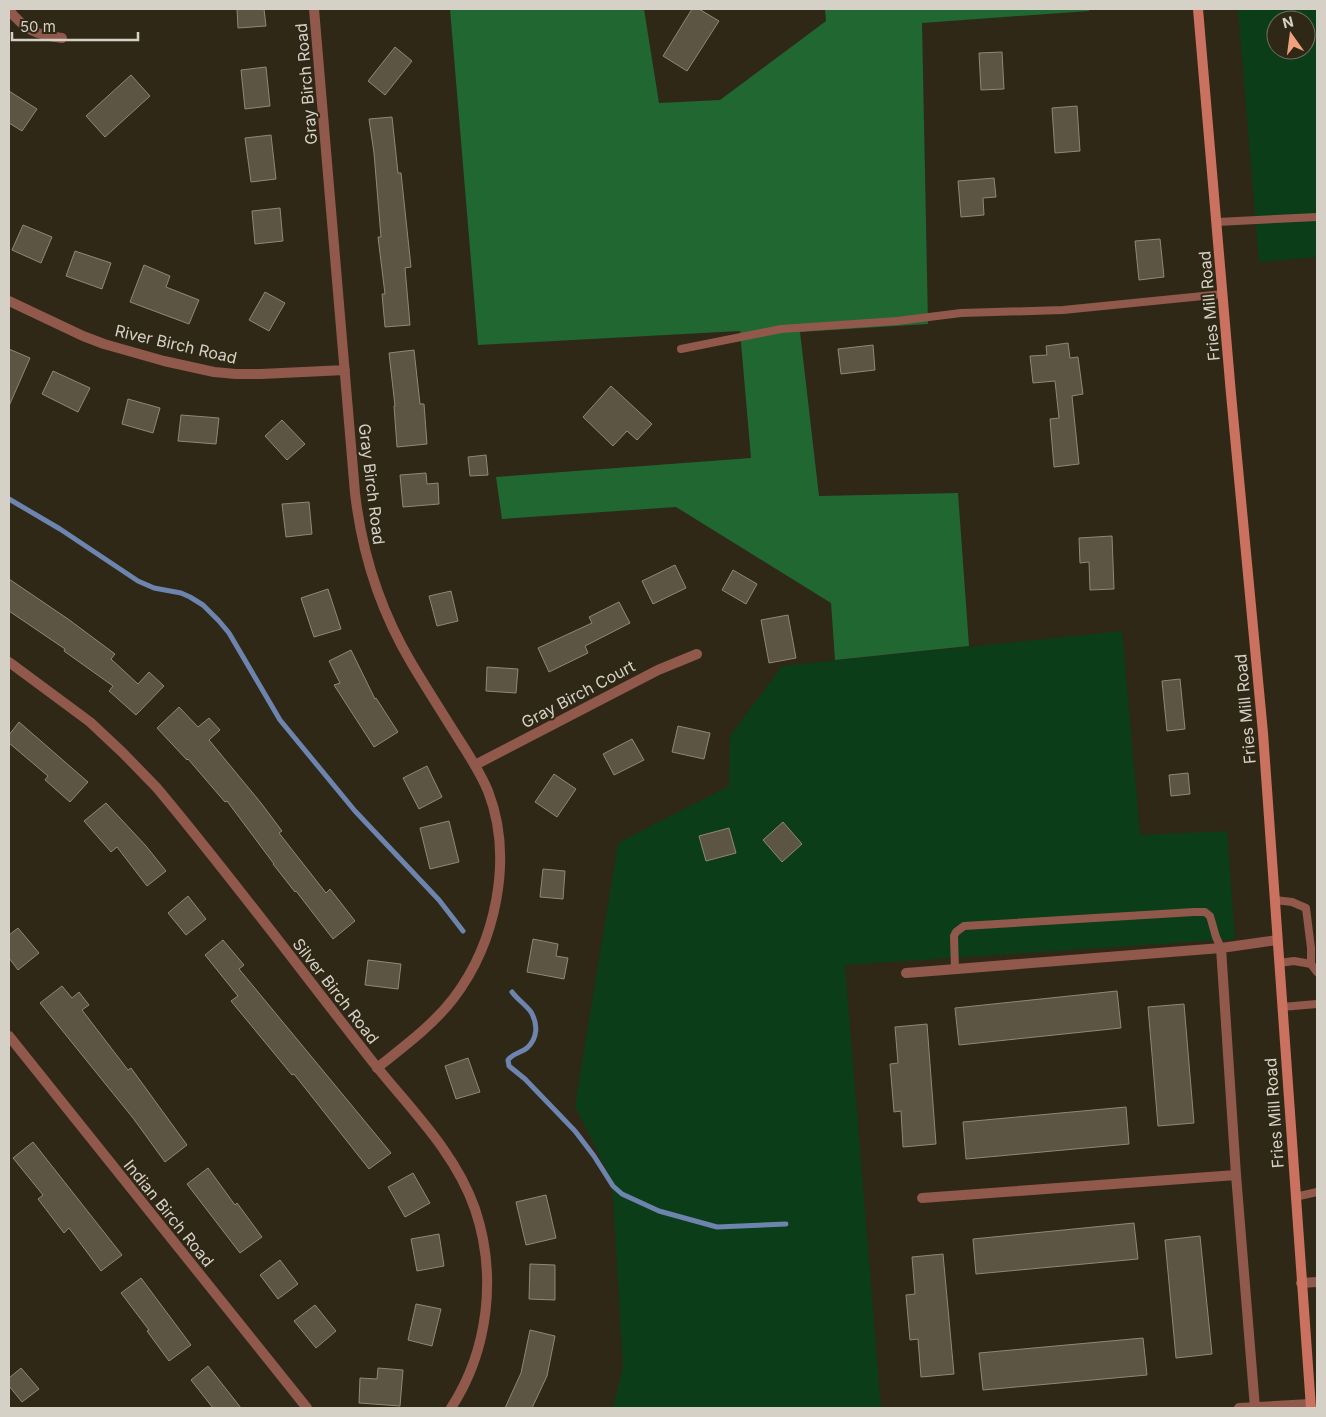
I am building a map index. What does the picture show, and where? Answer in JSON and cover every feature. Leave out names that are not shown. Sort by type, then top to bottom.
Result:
[{"type":"main road","name":"Fries Mill Road","points":[[1198,9],[1263,733],[1301,1283],[1313,1376],[1310,1406]]},
{"type":"street","name":"Gray Birch Road","points":[[314,9],[358,513],[370,571],[402,646],[475,765],[490,798],[498,832],[499,876],[497,894],[484,945],[452,1000],[420,1033],[377,1068]]},
{"type":"street","points":[[9,10],[20,23],[31,31],[44,36],[62,38]]},
{"type":"street","name":"River Birch Road","points":[[9,301],[104,344],[214,372],[261,374],[345,370]]},
{"type":"street","name":"Gray Birch Court","points":[[475,765],[658,670],[697,654]]},
{"type":"street","name":"Silver Birch Road","points":[[9,662],[90,722],[157,788],[377,1068],[430,1132],[457,1171],[474,1207],[481,1228],[485,1247],[487,1285],[480,1344],[466,1383],[452,1408]]},
{"type":"street","points":[[906,973],[1221,948],[1277,940]]},
{"type":"street","points":[[1221,948],[1254,1408]]},
{"type":"street","name":"Indian Birch Road","points":[[9,1036],[307,1408]]},
{"type":"street","points":[[922,1198],[1236,1175]]},
{"type":"street","points":[[1301,1283],[1317,1282]]},
{"type":"street","points":[[1239,1408],[1310,1406]]},
{"type":"lane","points":[[1217,222],[1317,217]]},
{"type":"lane","points":[[681,349],[781,329],[898,321],[961,313],[1063,310],[1223,294]]},
{"type":"lane","points":[[1275,900],[1292,902],[1306,908],[1311,964],[1317,972]]},
{"type":"lane","points":[[955,969],[954,936],[964,926],[1205,912],[1210,916],[1221,948]]},
{"type":"lane","points":[[1279,963],[1294,961],[1311,964]]},
{"type":"lane","points":[[1282,1007],[1317,1004]]},
{"type":"lane","points":[[1295,1197],[1317,1192]]},
{"type":"green space","points":[[450,9],[644,9],[659,103],[720,100],[826,21],[825,9],[1089,9],[1089,11],[922,23],[928,324],[800,332],[819,496],[958,493],[969,646],[835,660],[831,603],[676,507],[502,519],[496,477],[751,458],[740,331],[478,345]]},
{"type":"green space","points":[[1238,9],[1317,9],[1317,257],[1259,262]]},
{"type":"green space","points":[[1122,631],[1140,835],[1227,831],[1235,939],[845,965],[881,1408],[613,1408],[623,1367],[612,1181],[575,1106],[618,843],[729,786],[730,736],[782,666]]},
{"type":"building","points":[[237,9],[264,9],[266,26],[238,28]]},
{"type":"building","points":[[692,9],[699,9],[719,21],[687,71],[663,56]]},
{"type":"building","points":[[395,47],[412,61],[385,95],[368,81]]},
{"type":"building","points":[[1002,52],[1004,89],[981,90],[979,53]]},
{"type":"building","points":[[266,67],[270,106],[245,109],[241,70]]},
{"type":"building","points":[[131,75],[150,96],[105,137],[86,116]]},
{"type":"building","points":[[9,91],[37,109],[22,131],[9,123]]},
{"type":"building","points":[[1077,106],[1080,151],[1055,153],[1052,108]]},
{"type":"building","points":[[392,117],[398,173],[401,173],[411,267],[405,268],[410,325],[385,327],[382,294],[385,294],[378,237],[381,237],[374,153],[369,119]]},
{"type":"building","points":[[271,135],[276,179],[251,182],[245,138]]},
{"type":"building","points":[[994,178],[996,197],[983,198],[984,215],[961,217],[958,181]]},
{"type":"building","points":[[280,208],[283,241],[255,244],[252,211]]},
{"type":"building","points":[[23,225],[52,237],[41,263],[12,250]]},
{"type":"building","points":[[1160,239],[1164,277],[1139,280],[1135,241]]},
{"type":"building","points":[[75,251],[111,263],[102,289],[66,276]]},
{"type":"building","points":[[144,265],[170,276],[166,287],[199,300],[189,324],[130,302]]},
{"type":"building","points":[[265,292],[285,303],[269,331],[249,320]]},
{"type":"building","points":[[1068,343],[1070,358],[1078,357],[1083,394],[1072,396],[1079,464],[1054,467],[1050,419],[1059,418],[1055,381],[1033,383],[1030,356],[1047,355],[1046,346]]},
{"type":"building","points":[[873,345],[875,370],[841,374],[838,349]]},
{"type":"building","points":[[9,349],[30,358],[9,406]]},
{"type":"building","points":[[414,350],[420,404],[424,404],[427,444],[397,447],[389,353]]},
{"type":"building","points":[[53,371],[90,388],[78,412],[42,394]]},
{"type":"building","points":[[611,386],[652,424],[637,440],[627,431],[613,446],[583,417]]},
{"type":"building","points":[[128,399],[160,408],[153,433],[122,424]]},
{"type":"building","points":[[181,415],[219,418],[216,444],[178,441]]},
{"type":"building","points":[[282,420],[305,444],[287,460],[265,436]]},
{"type":"building","points":[[486,455],[488,475],[470,476],[468,457]]},
{"type":"building","points":[[426,473],[427,484],[438,483],[439,504],[403,507],[400,475]]},
{"type":"building","points":[[309,502],[312,534],[286,537],[282,504]]},
{"type":"building","points":[[1112,536],[1114,589],[1090,590],[1089,562],[1080,563],[1079,538]]},
{"type":"building","points":[[675,565],[686,588],[653,604],[642,581]]},
{"type":"building","points":[[733,570],[757,584],[746,604],[722,590]]},
{"type":"building","points":[[9,579],[115,654],[111,659],[138,684],[149,672],[164,686],[136,715],[109,691],[113,686],[64,651],[65,649],[9,611]]},
{"type":"building","points":[[328,589],[341,629],[314,637],[301,598]]},
{"type":"building","points":[[451,591],[458,621],[437,626],[429,596]]},
{"type":"building","points":[[619,602],[630,623],[585,646],[588,653],[549,672],[538,648],[592,623],[589,617]]},
{"type":"building","points":[[788,615],[796,658],[769,663],[761,620]]},
{"type":"building","points":[[351,650],[375,699],[398,732],[374,747],[334,685],[340,683],[329,661]]},
{"type":"building","points":[[487,667],[518,669],[516,693],[486,691]]},
{"type":"building","points":[[1180,679],[1185,729],[1167,731],[1162,681]]},
{"type":"building","points":[[179,707],[198,727],[209,718],[220,730],[209,740],[261,803],[282,831],[279,833],[326,893],[330,889],[355,921],[333,939],[273,864],[227,801],[225,802],[188,759],[157,728]]},
{"type":"building","points":[[19,722],[88,782],[70,802],[45,780],[48,776],[9,743],[9,735]]},
{"type":"building","points":[[678,726],[710,733],[704,759],[672,752]]},
{"type":"building","points":[[632,739],[644,760],[614,775],[603,754]]},
{"type":"building","points":[[427,766],[442,797],[419,809],[403,778]]},
{"type":"building","points":[[1188,773],[1190,794],[1171,796],[1169,775]]},
{"type":"building","points":[[554,774],[576,789],[557,817],[535,802]]},
{"type":"building","points":[[106,803],[146,846],[166,871],[147,886],[117,847],[111,852],[84,821]]},
{"type":"building","points":[[449,821],[459,862],[430,869],[420,828]]},
{"type":"building","points":[[783,822],[802,844],[782,862],[763,840]]},
{"type":"building","points":[[729,828],[736,853],[706,861],[699,836]]},
{"type":"building","points":[[543,869],[565,871],[563,899],[540,897]]},
{"type":"building","points":[[188,896],[206,919],[186,935],[168,913]]},
{"type":"building","points":[[18,928],[39,953],[18,970],[9,958],[9,935]]},
{"type":"building","points":[[533,939],[558,944],[556,956],[568,958],[564,979],[527,972]]},
{"type":"building","points":[[223,940],[244,965],[239,969],[391,1153],[369,1169],[294,1074],[292,1075],[231,1001],[238,996],[205,955]]},
{"type":"building","points":[[368,960],[401,964],[398,989],[365,985]]},
{"type":"building","points":[[62,986],[72,998],[79,992],[89,1005],[82,1010],[128,1070],[131,1068],[187,1145],[165,1162],[133,1118],[40,1003]]},
{"type":"building","points":[[1117,991],[1121,1028],[959,1045],[955,1008]]},
{"type":"building","points":[[1184,1004],[1194,1123],[1158,1126],[1148,1007]]},
{"type":"building","points":[[927,1024],[936,1144],[903,1147],[901,1111],[894,1112],[890,1064],[898,1063],[895,1027]]},
{"type":"building","points":[[468,1058],[480,1092],[456,1099],[445,1066]]},
{"type":"building","points":[[1126,1107],[1129,1144],[966,1159],[963,1122]]},
{"type":"building","points":[[33,1142],[122,1255],[101,1271],[69,1228],[64,1233],[38,1199],[43,1195],[13,1158]]},
{"type":"building","points":[[208,1168],[235,1205],[237,1203],[262,1237],[240,1253],[187,1184]]},
{"type":"building","points":[[413,1173],[430,1203],[405,1217],[388,1187]]},
{"type":"building","points":[[546,1195],[556,1238],[526,1245],[516,1202]]},
{"type":"building","points":[[1134,1223],[1138,1259],[976,1274],[973,1239]]},
{"type":"building","points":[[439,1234],[444,1266],[417,1271],[411,1239]]},
{"type":"building","points":[[1200,1236],[1212,1354],[1176,1358],[1165,1240]]},
{"type":"building","points":[[943,1254],[954,1374],[921,1377],[918,1339],[910,1340],[906,1295],[915,1294],[912,1257]]},
{"type":"building","points":[[280,1260],[298,1284],[278,1299],[260,1275]]},
{"type":"building","points":[[530,1264],[555,1265],[555,1300],[529,1299]]},
{"type":"building","points":[[141,1278],[191,1345],[169,1361],[147,1331],[149,1330],[121,1293]]},
{"type":"building","points":[[416,1304],[441,1309],[432,1346],[408,1340]]},
{"type":"building","points":[[315,1305],[336,1331],[316,1348],[294,1321]]},
{"type":"building","points":[[530,1330],[555,1336],[547,1376],[532,1408],[505,1408],[521,1373]]},
{"type":"building","points":[[1143,1338],[1147,1375],[983,1390],[979,1353]]},
{"type":"building","points":[[208,1366],[241,1408],[213,1408],[191,1380]]},
{"type":"building","points":[[21,1368],[39,1389],[22,1402],[9,1386],[9,1378]]},
{"type":"building","points":[[378,1368],[403,1370],[400,1406],[359,1403],[360,1378],[377,1379]]},
{"type":"waterway","points":[[9,499],[60,529],[138,581],[154,588],[181,593],[203,605],[229,633],[280,720],[355,811],[439,900],[463,931]]},
{"type":"waterway","points":[[512,992],[531,1012],[535,1021],[536,1031],[531,1044],[508,1060],[509,1066],[525,1079],[575,1131],[613,1186],[622,1194],[659,1211],[717,1227],[786,1224]]}]
